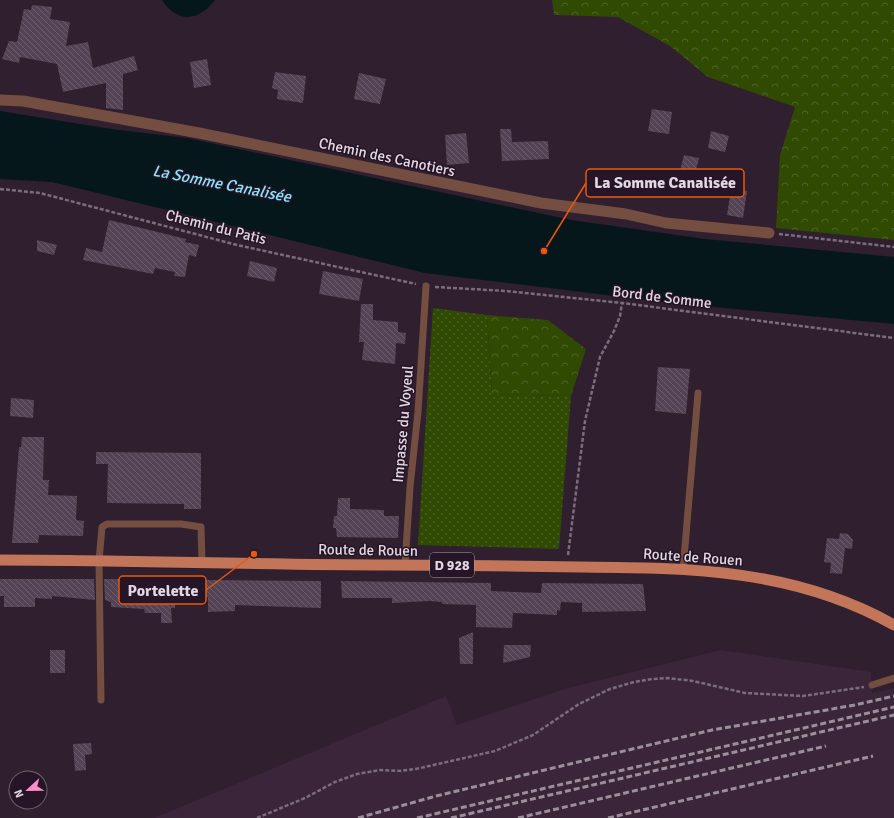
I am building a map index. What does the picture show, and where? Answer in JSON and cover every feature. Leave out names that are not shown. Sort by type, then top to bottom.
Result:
[{"type":"main road","name":"Route de Rouen","points":[[0,560],[567,567],[683,570],[740,574],[786,583],[839,600],[894,625]]},
{"type":"street","name":"Chemin des Canotiers","points":[[0,100],[22,101],[199,133],[540,203],[626,214],[666,223],[769,233]]},
{"type":"lane","name":"Impasse du Voyeul","points":[[405,565],[410,487],[418,412],[426,286]]},
{"type":"lane","points":[[683,570],[698,393]]},
{"type":"lane","points":[[101,700],[99,561],[102,527],[107,524],[176,524],[200,527],[202,562]]},
{"type":"lane","points":[[872,685],[894,678]]},
{"type":"path","name":"Chemin du Patis","points":[[0,189],[40,193],[237,244],[426,286]]},
{"type":"path","points":[[769,233],[894,247]]},
{"type":"path","name":"Bord de Somme","points":[[426,286],[506,291],[622,303],[894,338]]},
{"type":"path","points":[[567,567],[585,421],[600,357],[614,331],[620,316],[622,303]]},
{"type":"path","points":[[257,818],[305,798],[335,782],[357,774],[380,770],[400,771],[416,769],[495,751],[533,735],[578,704],[610,689],[634,682],[652,679],[674,679],[693,681],[745,693],[803,696],[854,690],[872,685]]},
{"type":"shaded area","points":[[721,650],[871,672],[872,693],[894,688],[894,818],[154,818],[446,696],[457,725],[568,688]]},
{"type":"green space","points":[[552,0],[894,0],[894,240],[776,228],[780,155],[795,107],[708,77],[670,46],[618,17],[554,15]]},
{"type":"green space","points":[[433,308],[487,315],[492,394],[571,396],[559,549],[418,545]]},
{"type":"green space","points":[[487,315],[548,320],[586,349],[571,396],[492,394]]},
{"type":"water","points":[[162,0],[215,0],[202,12],[195,16],[188,17],[175,13],[168,8]]},
{"type":"water","points":[[0,111],[111,129],[187,138],[571,220],[705,239],[894,257],[894,324],[672,303],[425,273],[52,182],[0,179]]},
{"type":"building","points":[[32,5],[52,7],[50,19],[70,22],[66,46],[88,42],[93,68],[134,56],[138,70],[123,74],[123,110],[106,108],[106,83],[63,92],[57,64],[20,57],[19,63],[2,59],[9,41],[17,42],[24,9],[31,10]]},
{"type":"building","points":[[207,59],[211,85],[194,88],[190,62]]},
{"type":"building","points":[[275,72],[306,76],[303,103],[277,99],[278,90],[272,88]]},
{"type":"building","points":[[359,73],[386,79],[380,104],[354,99]]},
{"type":"building","points":[[652,109],[672,112],[669,134],[648,131]]},
{"type":"building","points":[[500,129],[511,129],[512,142],[548,141],[549,159],[502,161]]},
{"type":"building","points":[[711,131],[729,136],[725,152],[708,148]]},
{"type":"building","points":[[466,133],[469,163],[447,165],[445,135]]},
{"type":"building","points":[[684,155],[699,158],[695,174],[680,171]]},
{"type":"building","points":[[731,189],[747,191],[743,218],[727,215]]},
{"type":"building","points":[[109,220],[186,239],[185,242],[199,245],[196,257],[189,255],[185,277],[174,276],[175,272],[155,268],[153,274],[83,260],[86,248],[102,252]]},
{"type":"building","points":[[37,240],[57,245],[54,255],[37,251]]},
{"type":"building","points":[[250,261],[277,268],[274,282],[247,276]]},
{"type":"building","points":[[323,271],[363,279],[359,301],[319,294]]},
{"type":"building","points":[[361,304],[373,304],[373,320],[398,322],[398,332],[406,333],[405,344],[396,343],[395,364],[362,360],[364,342],[359,342]]},
{"type":"building","points":[[658,367],[690,369],[686,414],[655,411]]},
{"type":"building","points":[[11,398],[34,400],[33,418],[10,416]]},
{"type":"building","points":[[22,437],[44,437],[43,480],[49,480],[48,495],[77,496],[76,520],[84,521],[83,536],[39,535],[38,543],[12,543],[19,447],[21,447]]},
{"type":"building","points":[[96,452],[201,453],[201,509],[184,509],[184,504],[107,503],[108,464],[96,464]]},
{"type":"building","points":[[338,498],[350,498],[350,509],[384,510],[384,516],[399,516],[398,538],[337,537],[336,528],[333,528],[334,516],[337,516]]},
{"type":"building","points":[[840,533],[848,534],[853,540],[852,549],[845,548],[842,574],[830,573],[831,563],[824,562],[827,538],[839,539]]},
{"type":"building","points":[[0,579],[94,579],[95,600],[52,596],[52,599],[35,598],[35,607],[4,607],[4,596],[0,596]]},
{"type":"building","points":[[104,579],[321,581],[321,608],[235,605],[235,611],[208,612],[208,597],[175,598],[175,608],[171,608],[172,623],[161,623],[161,613],[145,613],[144,609],[111,607],[111,602],[105,600]]},
{"type":"building","points":[[341,581],[491,583],[491,591],[541,593],[542,583],[643,584],[646,611],[582,612],[582,603],[561,602],[560,611],[557,610],[557,615],[513,613],[512,628],[476,627],[476,605],[442,604],[442,602],[429,601],[392,603],[392,598],[342,598]]},
{"type":"building","points":[[473,632],[473,664],[460,664],[459,638]]},
{"type":"building","points":[[504,645],[531,645],[530,657],[503,663]]},
{"type":"building","points":[[50,650],[65,650],[65,673],[50,673]]},
{"type":"building","points":[[91,743],[92,754],[85,755],[86,770],[75,771],[73,744]]},
{"type":"railway","points":[[358,818],[436,796],[712,730],[855,705],[894,696]]},
{"type":"railway","points":[[417,818],[894,707]]},
{"type":"railway","points":[[451,818],[894,715]]},
{"type":"railway","points":[[518,818],[826,746]]},
{"type":"railway","points":[[608,818],[873,756]]},
{"type":"place","name":"La Somme Canalisée","points":[[544,251]]},
{"type":"place","name":"Portelette","points":[[254,554]]}]
